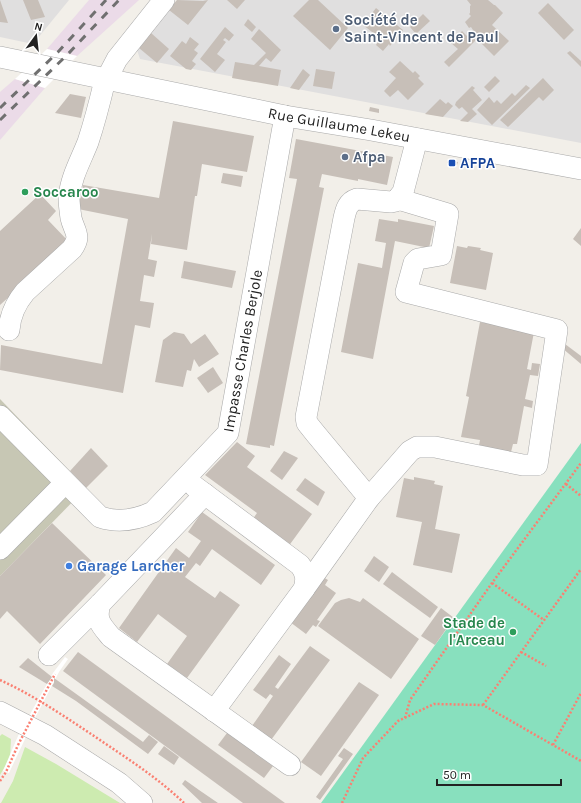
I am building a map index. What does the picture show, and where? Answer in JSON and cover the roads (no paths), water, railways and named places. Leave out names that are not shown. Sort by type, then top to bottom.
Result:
[{"type":"street","points":[[9,330],[11,314],[19,299],[72,249],[77,240],[78,235],[71,217],[71,186],[73,176],[88,143],[95,120],[103,79],[164,0]]},
{"type":"street","name":"Rue Guillaume Lekeu","points":[[0,57],[285,116],[371,130],[581,169]]},
{"type":"street","name":"Impasse Charles Berjole","points":[[65,483],[100,517],[108,520],[124,521],[142,517],[153,512],[228,433],[285,116]]},
{"type":"street","points":[[369,498],[307,423],[306,417],[347,206],[353,200],[357,199],[391,202],[398,199],[403,192],[417,139]]},
{"type":"street","points":[[214,711],[369,498],[410,451],[418,447],[435,447],[523,465],[537,465],[557,330],[406,292],[414,263],[418,259],[441,256],[448,214],[398,199]]},
{"type":"street","points":[[0,416],[65,483],[0,549]]},
{"type":"street","points":[[184,479],[300,565],[306,572],[304,589]]},
{"type":"street","points":[[49,655],[205,494]]},
{"type":"street","points":[[100,604],[97,613],[99,623],[111,637],[290,765]]},
{"type":"street","points":[[0,712],[44,735],[119,784],[142,803]]},
{"type":"railway","points":[[0,108],[58,52],[106,0]]},
{"type":"railway","points":[[0,120],[68,54],[119,0]]},
{"type":"place","name":"Société de Saint-Vincent de Paul","points":[[336,29]]},
{"type":"place","name":"Afpa","points":[[345,157]]},
{"type":"place","name":"AFPA","points":[[452,163]]},
{"type":"place","name":"Soccaroo","points":[[25,192]]},
{"type":"place","name":"Garage Larcher","points":[[69,566]]},
{"type":"place","name":"Stade de l'Arceau","points":[[513,632]]}]
